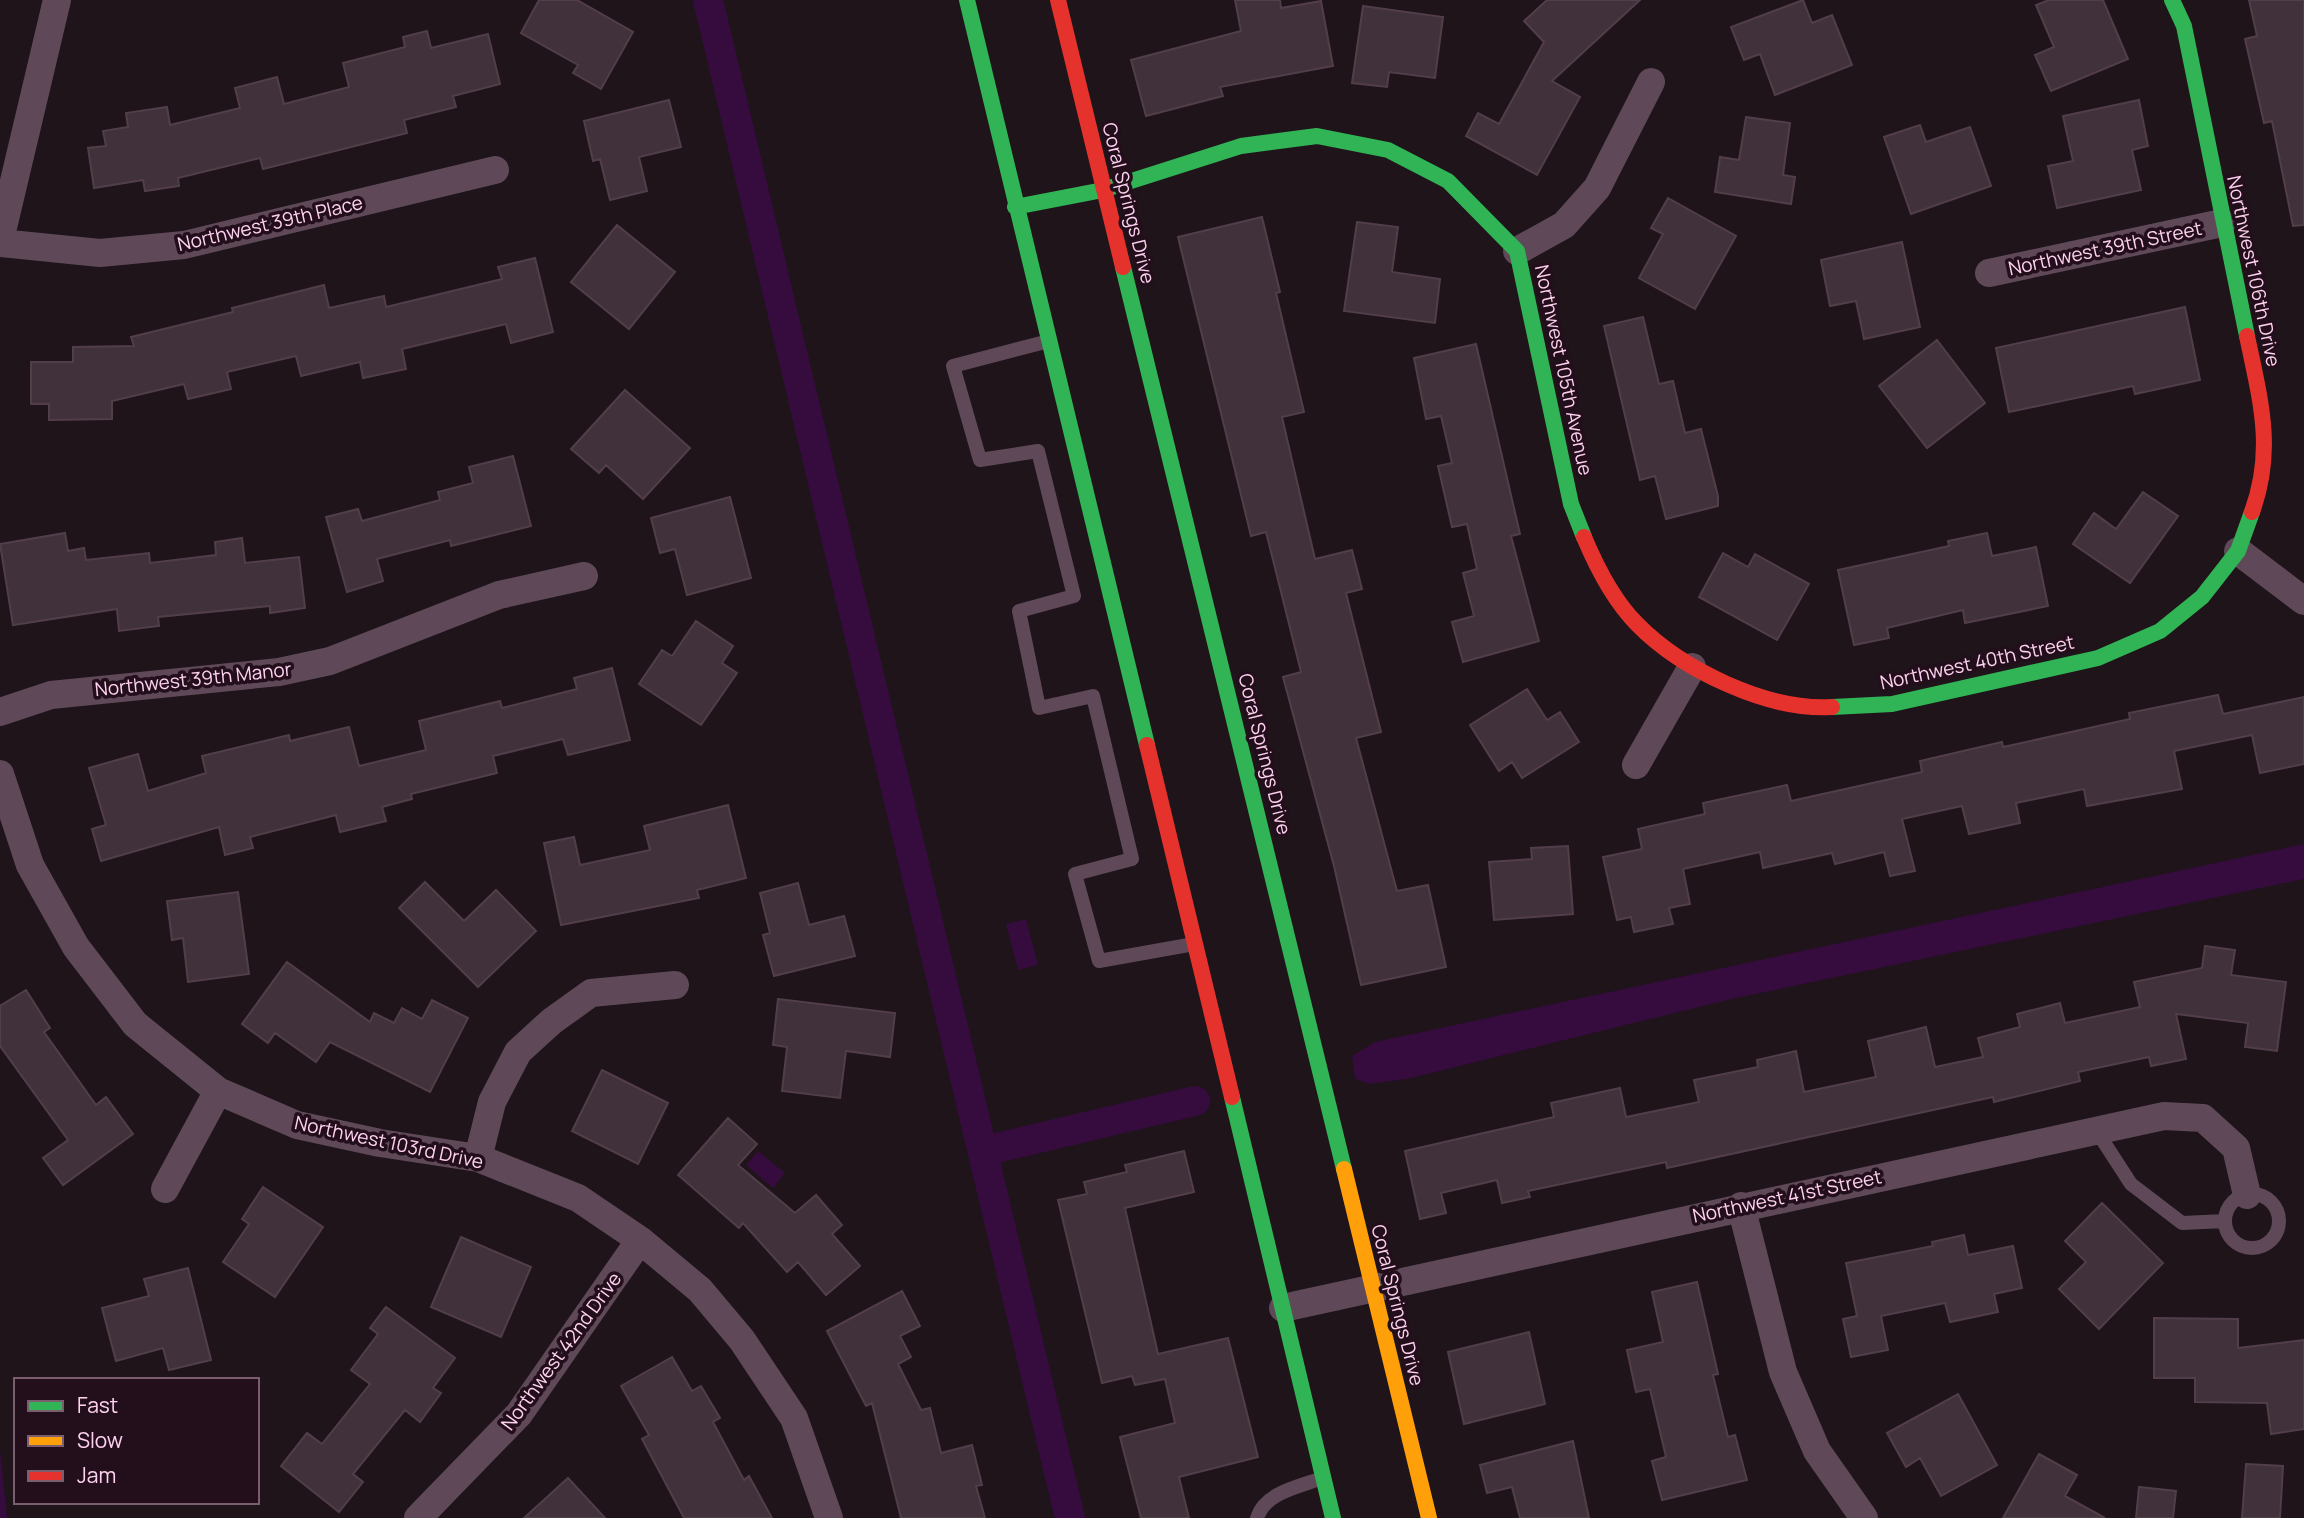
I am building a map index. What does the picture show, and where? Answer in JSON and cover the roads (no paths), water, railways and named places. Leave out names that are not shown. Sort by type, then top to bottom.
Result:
[{"type":"main road","points":[[967,0],[1333,1518]]},
{"type":"main road","name":"Coral Springs Drive","points":[[1058,0],[1103,190],[1192,539],[1429,1518]]},
{"type":"main road","name":"Northwest 106th Drive","points":[[2172,0],[2184,26],[2266,430],[2262,485],[2238,551]]},
{"type":"main road","name":"Northwest 105th Avenue","points":[[1015,207],[1103,190],[1241,146],[1317,136],[1388,150],[1448,181],[1517,251],[1571,504],[1599,573],[1637,624],[1692,667]]},
{"type":"main road","name":"Northwest 40th Street","points":[[1692,667],[1752,694],[1818,708],[1892,704],[2098,658],[2160,631],[2202,597],[2238,551]]},
{"type":"street","points":[[0,241],[57,0]]},
{"type":"street","points":[[1517,251],[1564,225],[1597,188],[1651,82]]},
{"type":"street","name":"Northwest 39th Place","points":[[0,241],[100,253],[184,245],[495,170]]},
{"type":"street","name":"Northwest 39th Street","points":[[1989,273],[2222,223]]},
{"type":"street","points":[[2238,551],[2304,601]]},
{"type":"street","name":"Northwest 39th Manor","points":[[0,712],[51,695],[279,672],[317,664],[499,595],[584,576]]},
{"type":"street","points":[[1636,765],[1692,667]]},
{"type":"street","name":"Northwest 103rd Drive","points":[[0,774],[30,864],[76,947],[135,1024],[218,1091],[297,1125],[380,1143],[478,1158],[578,1198],[640,1240],[700,1290],[742,1340],[794,1418],[829,1518]]},
{"type":"street","points":[[478,1158],[492,1102],[518,1052],[552,1021],[591,993],[676,985]]},
{"type":"street","points":[[165,1189],[218,1091]]},
{"type":"street","name":"Northwest 41st Street","points":[[1283,1308],[1741,1206],[2164,1116],[2203,1118],[2236,1148],[2246,1195]]},
{"type":"street","points":[[1741,1206],[1783,1372],[1817,1451],[1864,1518]]},
{"type":"street","name":"Northwest 42nd Drive","points":[[418,1518],[519,1414],[640,1240]]},
{"type":"lane","points":[[1049,341],[953,366],[980,460],[1038,451],[1074,596]]},
{"type":"lane","points":[[1111,589],[1019,611],[1039,708],[1093,696],[1132,859],[1075,874],[1099,961],[1196,944]]},
{"type":"lane","points":[[2096,1130],[2131,1184],[2182,1223],[2225,1221]]},
{"type":"lane","points":[[2246,1195],[2264,1197],[2277,1209],[2279,1218],[2276,1235],[2262,1246],[2245,1247],[2231,1237],[2225,1221],[2231,1205],[2246,1195]]},
{"type":"lane","points":[[1257,1518],[1261,1506],[1280,1493],[1323,1477]]},
{"type":"waterway","points":[[708,0],[1070,1518]]},
{"type":"waterway","points":[[984,1151],[1195,1101]]}]
